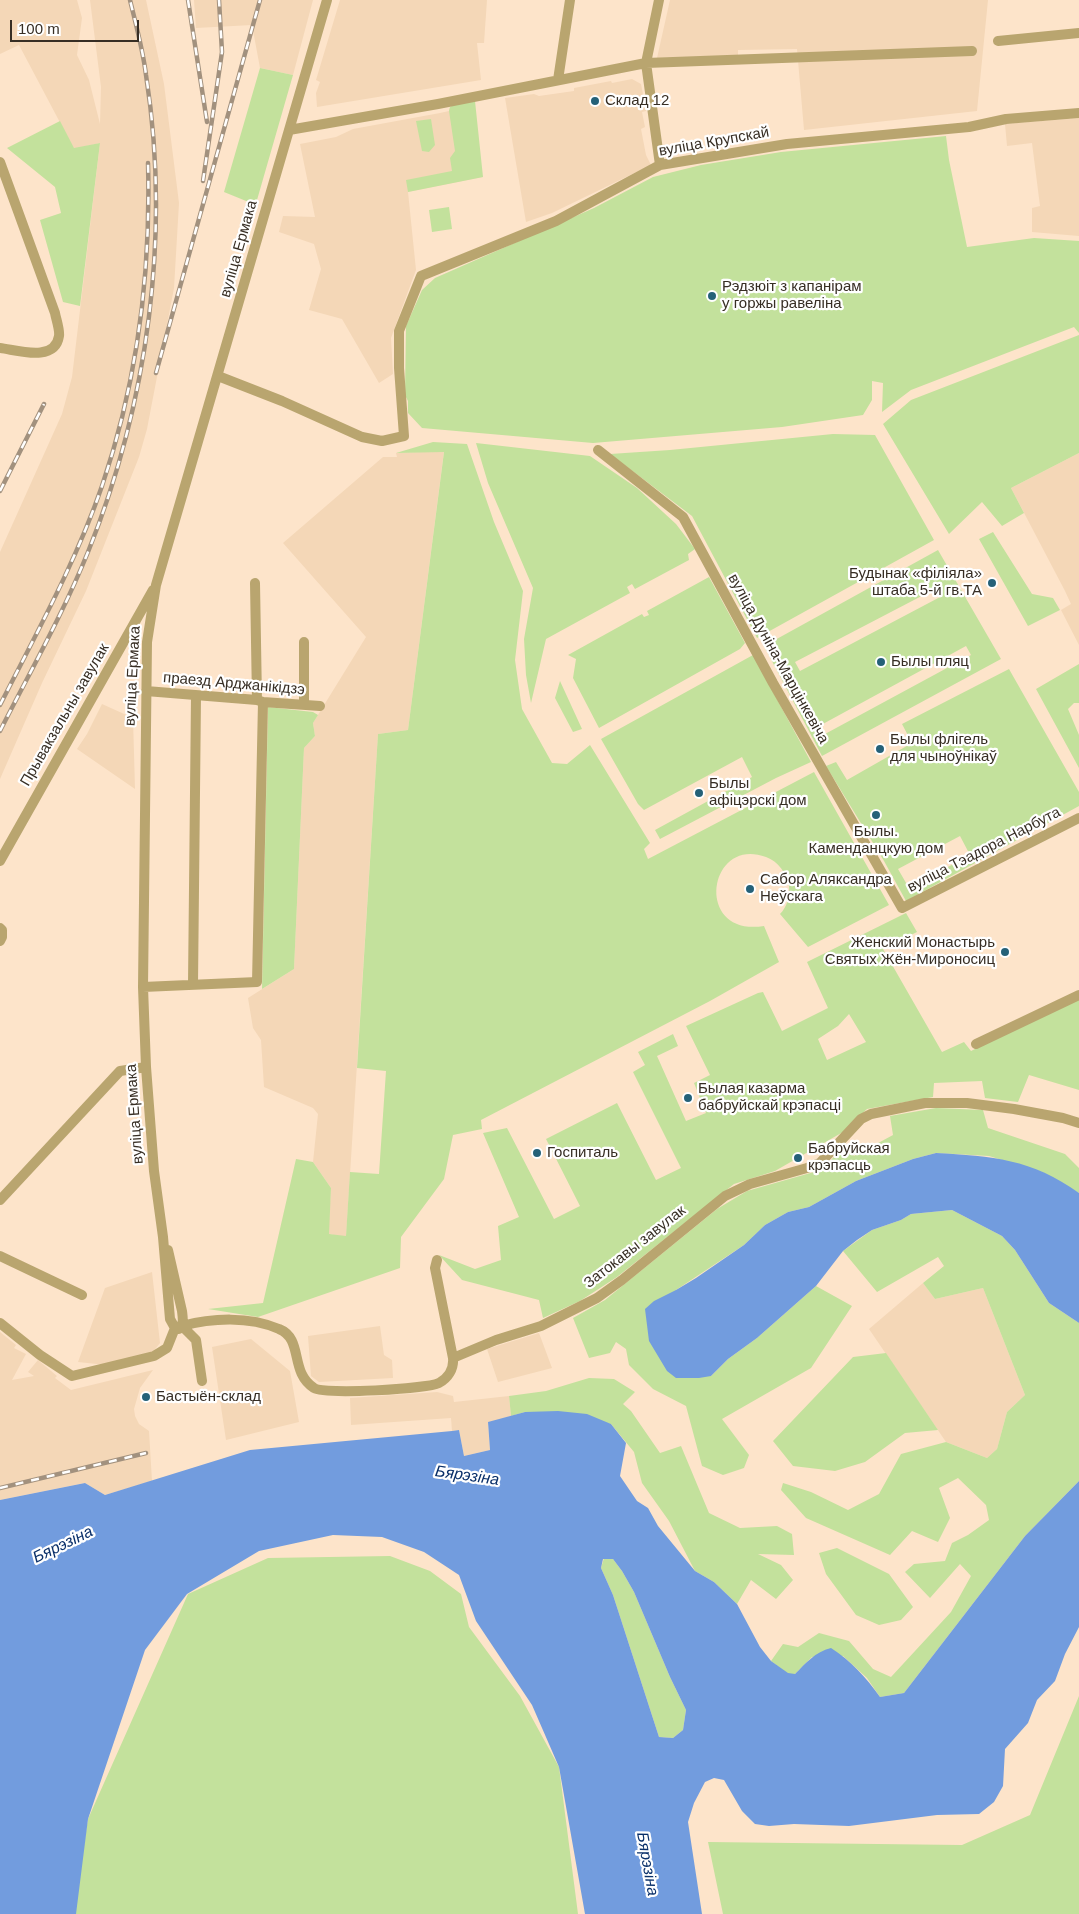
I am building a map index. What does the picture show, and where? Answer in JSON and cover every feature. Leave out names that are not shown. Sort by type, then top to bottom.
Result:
[{"type":"street","name":"вуліца Ермака","points":[[178,1327],[172,1326],[170,1318],[164,1237],[154,1171],[146,1066],[143,987],[147,642],[156,584],[327,0]]},
{"type":"street","points":[[558,80],[570,0]]},
{"type":"street","points":[[659,0],[646,63],[660,165]]},
{"type":"street","points":[[998,41],[1079,33]]},
{"type":"street","points":[[289,130],[438,104],[646,63],[972,51]]},
{"type":"street","name":"вуліца Крупскай","points":[[218,376],[282,401],[362,437],[382,441],[404,436],[399,368],[399,331],[421,276],[556,221],[660,165],[787,144],[970,127],[1006,119],[1079,113]]},
{"type":"street","points":[[0,162],[55,313],[60,336],[54,348],[44,352],[32,353],[0,348]]},
{"type":"street","name":"вуліца Дуніна-Марцінкевіча","points":[[598,450],[683,517],[773,683],[902,908]]},
{"type":"street","name":"Прывакзальны завулак","points":[[0,861],[156,584]]},
{"type":"street","points":[[143,987],[256,982],[260,701],[255,584]]},
{"type":"street","points":[[304,642],[304,705]]},
{"type":"street","name":"праезд Арджанікідзэ","points":[[146,691],[320,706]]},
{"type":"street","points":[[193,984],[196,696]]},
{"type":"street","name":"вуліца Тэадора Нарбута","points":[[902,908],[1079,818]]},
{"type":"street","points":[[0,928],[2,930],[2,937],[0,941]]},
{"type":"street","points":[[976,1044],[1079,995]]},
{"type":"street","points":[[0,1200],[120,1071],[146,1066]]},
{"type":"street","name":"Затокавы завулак","points":[[453,1358],[496,1340],[541,1326],[597,1298],[622,1280],[725,1196],[750,1184],[807,1168],[820,1162],[857,1124],[871,1114],[926,1104],[967,1104],[1032,1112],[1079,1122]]},
{"type":"street","points":[[0,1256],[82,1295]]},
{"type":"street","points":[[0,1323],[40,1355],[72,1376],[154,1356],[167,1348],[178,1327],[202,1321],[220,1320],[260,1323],[282,1330],[290,1336],[295,1348],[298,1368],[312,1388],[326,1392],[392,1389],[436,1384],[450,1374],[454,1364],[435,1268],[437,1260]]},
{"type":"street","points":[[178,1327],[196,1340],[202,1381]]},
{"type":"shaded area","points":[[0,0],[77,0],[82,18],[77,55],[89,80],[100,124],[101,87],[90,0],[146,0],[164,84],[179,203],[174,288],[147,429],[139,457],[86,591],[42,683],[0,779],[0,552],[62,414],[72,377],[100,143],[74,149],[19,45],[0,54]]},
{"type":"shaded area","points":[[194,0],[313,0],[293,75],[260,68],[252,25],[196,28]]},
{"type":"shaded area","points":[[340,0],[487,0],[484,43],[477,43],[481,80],[317,107],[316,93],[320,82],[316,80]]},
{"type":"shaded area","points":[[670,0],[988,0],[977,111],[804,130],[797,49],[738,50],[738,56],[657,58]]},
{"type":"shaded area","points":[[632,79],[641,84],[646,111],[642,112],[645,127],[641,129],[646,155],[651,165],[552,213],[526,222],[505,98],[574,91],[574,88]]},
{"type":"shaded area","points":[[450,107],[483,177],[408,192],[416,270],[391,338],[393,374],[379,383],[342,319],[309,310],[321,269],[314,244],[279,232],[283,216],[315,217],[300,144],[336,137],[353,129],[449,111]]},
{"type":"shaded area","points":[[1079,118],[1079,236],[1032,232],[1032,208],[1040,206],[1032,143],[1007,146],[1005,124]]},
{"type":"shaded area","points":[[444,451],[408,730],[378,734],[346,1237],[328,1234],[331,1188],[313,1162],[318,1114],[313,1108],[264,1087],[261,1040],[253,1028],[248,998],[294,969],[304,748],[315,736],[313,723],[366,637],[283,543],[383,457],[397,457],[396,453]]},
{"type":"shaded area","points":[[1079,453],[1079,645],[1061,610],[1071,604],[1011,488]]},
{"type":"shaded area","points":[[102,704],[133,718],[135,789],[77,749]]},
{"type":"shaded area","points":[[152,1272],[160,1343],[153,1352],[106,1365],[78,1362],[105,1288]]},
{"type":"shaded area","points":[[923,1283],[935,1299],[983,1288],[1025,1395],[1007,1412],[997,1449],[987,1458],[946,1442],[869,1329]]},
{"type":"shaded area","points":[[380,1326],[384,1355],[392,1360],[393,1378],[319,1382],[311,1376],[308,1336]]},
{"type":"shaded area","points":[[0,1332],[16,1345],[14,1348],[26,1354],[12,1380],[34,1376],[28,1372],[38,1360],[57,1376],[55,1378],[71,1390],[153,1370],[140,1388],[134,1409],[139,1424],[149,1431],[152,1481],[105,1495],[85,1483],[0,1500]]},
{"type":"shaded area","points":[[539,1333],[552,1368],[498,1382],[487,1349]]},
{"type":"shaded area","points":[[251,1339],[290,1371],[299,1422],[226,1440],[212,1347]]},
{"type":"shaded area","points":[[437,1392],[453,1396],[454,1402],[509,1396],[511,1416],[488,1423],[490,1450],[464,1456],[459,1430],[452,1431],[451,1418],[351,1425],[350,1398]]},
{"type":"green space","points":[[260,68],[293,75],[257,200],[251,203],[224,192]]},
{"type":"green space","points":[[475,101],[483,177],[408,192],[406,180],[452,171],[450,158],[455,151],[450,107],[455,104]]},
{"type":"green space","points":[[431,119],[435,145],[429,152],[422,151],[416,121]]},
{"type":"green space","points":[[60,121],[74,148],[100,143],[80,306],[63,302],[40,220],[61,213],[55,187],[7,148]]},
{"type":"green space","points":[[946,136],[949,160],[967,247],[1034,238],[1079,241],[1079,333],[1074,327],[911,390],[882,412],[883,383],[872,381],[872,400],[863,415],[782,427],[593,443],[422,428],[408,413],[408,401],[405,395],[406,326],[422,290],[435,278],[594,208],[653,177],[701,165],[781,152]]},
{"type":"green space","points":[[449,207],[452,229],[432,232],[429,210]]},
{"type":"green space","points":[[1079,335],[1079,453],[1011,488],[1024,513],[1002,526],[982,502],[949,534],[883,424],[911,400]]},
{"type":"green space","points":[[833,434],[875,435],[934,540],[757,638],[692,516],[610,454],[670,450]]},
{"type":"green space","points":[[433,442],[467,444],[494,522],[523,591],[515,660],[522,709],[552,763],[567,764],[590,745],[650,843],[644,849],[648,859],[814,772],[889,905],[808,947],[780,914],[786,905],[789,886],[786,877],[778,865],[766,857],[746,854],[731,860],[721,872],[717,887],[718,903],[726,917],[741,925],[764,926],[779,962],[710,1001],[481,1120],[482,1129],[453,1135],[444,1179],[401,1237],[400,1268],[258,1317],[208,1309],[263,1303],[296,1159],[313,1162],[331,1188],[329,1234],[346,1236],[350,1172],[379,1174],[386,1071],[357,1068],[378,734],[408,730],[444,452],[396,453]]},
{"type":"green space","points":[[476,443],[590,456],[637,488],[676,524],[695,549],[688,554],[689,560],[635,589],[632,584],[627,587],[630,593],[546,639],[531,703],[526,675],[524,639],[533,588],[488,483]]},
{"type":"green space","points":[[993,532],[1032,594],[1053,598],[1060,610],[1028,626],[979,539]]},
{"type":"green space","points":[[938,550],[1001,659],[822,756],[764,646]],"holes":[[[937,588],[942,596],[800,671],[795,662]],[[966,646],[971,655],[825,734],[821,725]]]},
{"type":"green space","points":[[709,577],[745,643],[740,649],[599,728],[573,678],[576,659],[568,655],[642,614],[644,617],[649,615],[647,611]]},
{"type":"green space","points":[[753,655],[811,762],[776,778],[660,839],[655,830],[752,777],[742,757],[644,810],[638,804],[601,739]]},
{"type":"green space","points":[[1079,664],[1079,703],[1074,703],[1068,709],[1079,735],[1079,768],[1036,689]]},
{"type":"green space","points":[[1009,669],[1079,792],[1079,806],[906,901],[826,766],[836,762],[847,780],[912,743],[902,724]],"holes":[[[960,836],[970,855],[909,888],[898,869]]]},
{"type":"green space","points":[[560,681],[582,729],[573,732],[555,698]]},
{"type":"green space","points":[[268,707],[313,712],[318,715],[313,723],[315,736],[304,748],[294,969],[262,989]]},
{"type":"green space","points":[[906,913],[917,932],[883,949],[942,1052],[964,1042],[971,1051],[1079,998],[1079,1090],[1029,1075],[1018,1102],[985,1098],[982,1081],[934,1083],[933,1097],[867,1109],[843,1132],[775,1171],[734,1184],[617,1277],[580,1301],[543,1318],[539,1300],[462,1280],[439,1255],[475,1269],[501,1260],[498,1226],[519,1217],[483,1133],[507,1128],[554,1219],[580,1206],[546,1139],[617,1103],[656,1180],[681,1168],[633,1072],[645,1065],[638,1052],[673,1034],[678,1046],[657,1056],[686,1121],[706,1113],[694,1083],[710,1075],[686,1026],[763,992],[782,1031],[828,1008],[807,962]],"holes":[[[849,1014],[866,1042],[827,1060],[818,1039],[838,1026]]]},
{"type":"green space","points":[[936,1108],[983,1110],[988,1128],[1065,1154],[1079,1168],[1079,1193],[1042,1172],[989,1156],[936,1153],[913,1159],[856,1181],[809,1207],[788,1212],[765,1225],[744,1245],[676,1290],[711,1376],[728,1359],[757,1338],[816,1286],[852,1306],[811,1368],[722,1419],[749,1455],[744,1468],[723,1475],[702,1466],[686,1406],[653,1389],[629,1365],[626,1349],[616,1342],[610,1353],[589,1358],[573,1318],[605,1300],[717,1209],[747,1191],[821,1170],[845,1146],[854,1156],[893,1135],[890,1116]]},
{"type":"green space","points":[[952,1210],[1002,1236],[1015,1250],[1049,1303],[1079,1323],[1079,1481],[1025,1536],[904,1693],[880,1697],[867,1678],[843,1656],[812,1657],[795,1674],[788,1674],[771,1661],[783,1644],[798,1647],[819,1633],[849,1641],[873,1669],[891,1677],[951,1612],[971,1576],[960,1564],[930,1598],[905,1572],[914,1564],[945,1561],[952,1543],[968,1535],[989,1520],[986,1505],[958,1478],[939,1488],[950,1518],[938,1542],[912,1531],[890,1555],[806,1518],[781,1490],[783,1483],[811,1492],[848,1510],[879,1494],[901,1454],[946,1442],[987,1458],[997,1449],[1007,1412],[1025,1395],[983,1288],[935,1299],[923,1283],[944,1266],[938,1257],[877,1292],[843,1251],[872,1230],[901,1220],[911,1214]]},
{"type":"green space","points":[[886,1353],[938,1430],[905,1433],[865,1462],[835,1471],[793,1466],[773,1441],[853,1357]]},
{"type":"green space","points":[[589,1378],[614,1379],[635,1392],[623,1404],[631,1411],[660,1453],[681,1446],[709,1513],[740,1528],[777,1526],[792,1534],[794,1555],[758,1554],[781,1565],[793,1580],[776,1599],[751,1580],[737,1604],[714,1582],[695,1571],[669,1521],[642,1483],[634,1452],[611,1424],[525,1412],[511,1416],[509,1396],[546,1391]]},
{"type":"green space","points":[[837,1548],[889,1574],[913,1607],[901,1620],[879,1625],[856,1615],[826,1574],[819,1553]]},
{"type":"green space","points":[[390,1556],[430,1571],[461,1594],[469,1627],[520,1696],[559,1767],[578,1914],[73,1914],[88,1819],[188,1594],[268,1558]]},
{"type":"green space","points":[[604,1558],[613,1559],[634,1592],[686,1710],[683,1730],[673,1738],[659,1737],[613,1595],[601,1568]]},
{"type":"green space","points":[[1079,1696],[1079,1914],[723,1914],[708,1842],[962,1845],[1030,1815]]},
{"type":"water","points":[[936,1153],[1011,1161],[1045,1173],[1079,1193],[1079,1323],[1049,1303],[1015,1250],[1002,1236],[952,1210],[911,1214],[901,1220],[872,1230],[843,1251],[816,1286],[757,1338],[728,1359],[711,1376],[676,1378],[667,1371],[649,1341],[645,1309],[654,1301],[696,1278],[744,1245],[765,1225],[788,1212],[809,1207],[856,1181],[913,1159]]},
{"type":"water","name":"Бярэзіна","points":[[558,1411],[587,1414],[611,1424],[626,1443],[620,1476],[637,1501],[648,1508],[658,1526],[695,1571],[714,1582],[737,1604],[760,1647],[771,1661],[788,1673],[795,1674],[815,1655],[831,1648],[858,1670],[880,1697],[904,1693],[1025,1536],[1079,1481],[1079,1627],[1065,1654],[1055,1681],[1037,1700],[1028,1723],[1005,1749],[1003,1786],[994,1802],[979,1814],[937,1815],[849,1826],[794,1824],[769,1826],[755,1824],[742,1811],[724,1780],[714,1778],[705,1782],[694,1803],[688,1822],[702,1914],[585,1914],[559,1767],[532,1705],[476,1621],[459,1575],[424,1552],[382,1537],[333,1535],[259,1551],[187,1594],[145,1650],[88,1819],[76,1914],[0,1914],[0,1500],[85,1483],[105,1495],[250,1450],[459,1430],[464,1456],[490,1450],[488,1422],[525,1412]],"holes":[[[603,1559],[613,1559],[634,1592],[686,1710],[683,1730],[673,1738],[659,1737],[613,1595],[601,1568]]]},
{"type":"railway","points":[[0,731],[57,620],[88,552],[109,495],[126,437],[139,378],[149,317],[154,257],[156,196],[153,135],[146,75],[130,0]]},
{"type":"railway","points":[[188,0],[207,122]]},
{"type":"railway","points":[[203,181],[222,52],[219,0]]},
{"type":"railway","points":[[156,373],[260,0]]},
{"type":"railway","points":[[0,705],[55,597],[80,542],[92,514],[114,447],[133,367],[144,286],[147,245],[148,163]]},
{"type":"railway","points":[[0,491],[44,404]]},
{"type":"railway","points":[[0,1488],[146,1453]]},
{"type":"place","name":"Склад 12","points":[[595,101]]},
{"type":"place","name":"Рэдзюіт з капанірам у горжы равеліна","points":[[712,296]]},
{"type":"place","name":"Будынак «філіяла» штаба 5-й гв.ТА","points":[[992,583]]},
{"type":"place","name":"Былы пляц","points":[[881,662]]},
{"type":"place","name":"Былы флігель для чыноўнікаў","points":[[880,749]]},
{"type":"place","name":"Былы афіцэрскі дом","points":[[699,793]]},
{"type":"place","name":"Былы. Каменданцкую дом","points":[[876,815]]},
{"type":"place","name":"Сабор Аляксандра Неўскага","points":[[750,889]]},
{"type":"place","name":"Женский Монастырь Святых Жён-Мироносиц","points":[[1005,952]]},
{"type":"place","name":"Былая казарма бабруйскай крэпасці","points":[[688,1098]]},
{"type":"place","name":"Госпиталь","points":[[537,1153]]},
{"type":"place","name":"Бабруйская крэпасць","points":[[798,1158]]},
{"type":"place","name":"Бастыён-склад","points":[[146,1397]]}]
